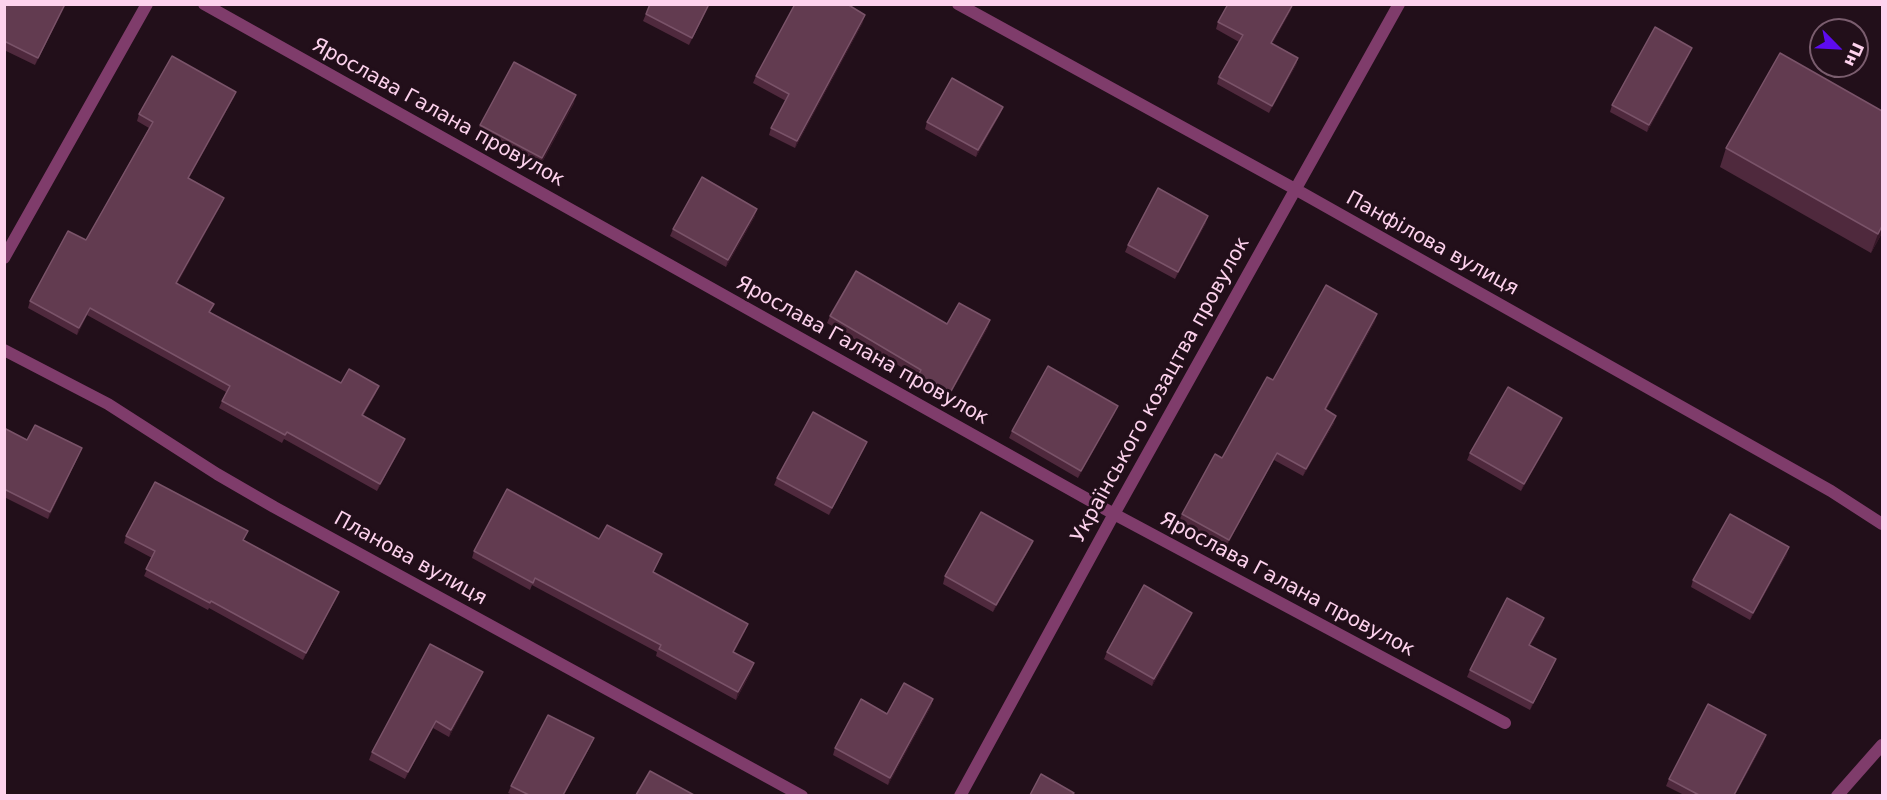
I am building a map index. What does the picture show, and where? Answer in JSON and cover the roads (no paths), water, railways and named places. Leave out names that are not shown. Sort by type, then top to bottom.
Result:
[{"type":"street","points":[[4,258],[147,4]]},
{"type":"street","name":"Ярослава Галана провулок","points":[[204,4],[1114,514],[1505,723]]},
{"type":"street","name":"Панфілова вулиця","points":[[958,4],[1295,189],[1832,491],[1882,524]]},
{"type":"street","name":"Українського козацтва провулок","points":[[960,795],[1399,4]]},
{"type":"street","name":"Планова вулиця","points":[[4,350],[108,404],[217,474],[274,507],[802,795]]},
{"type":"street","points":[[1837,795],[1882,746]]}]
